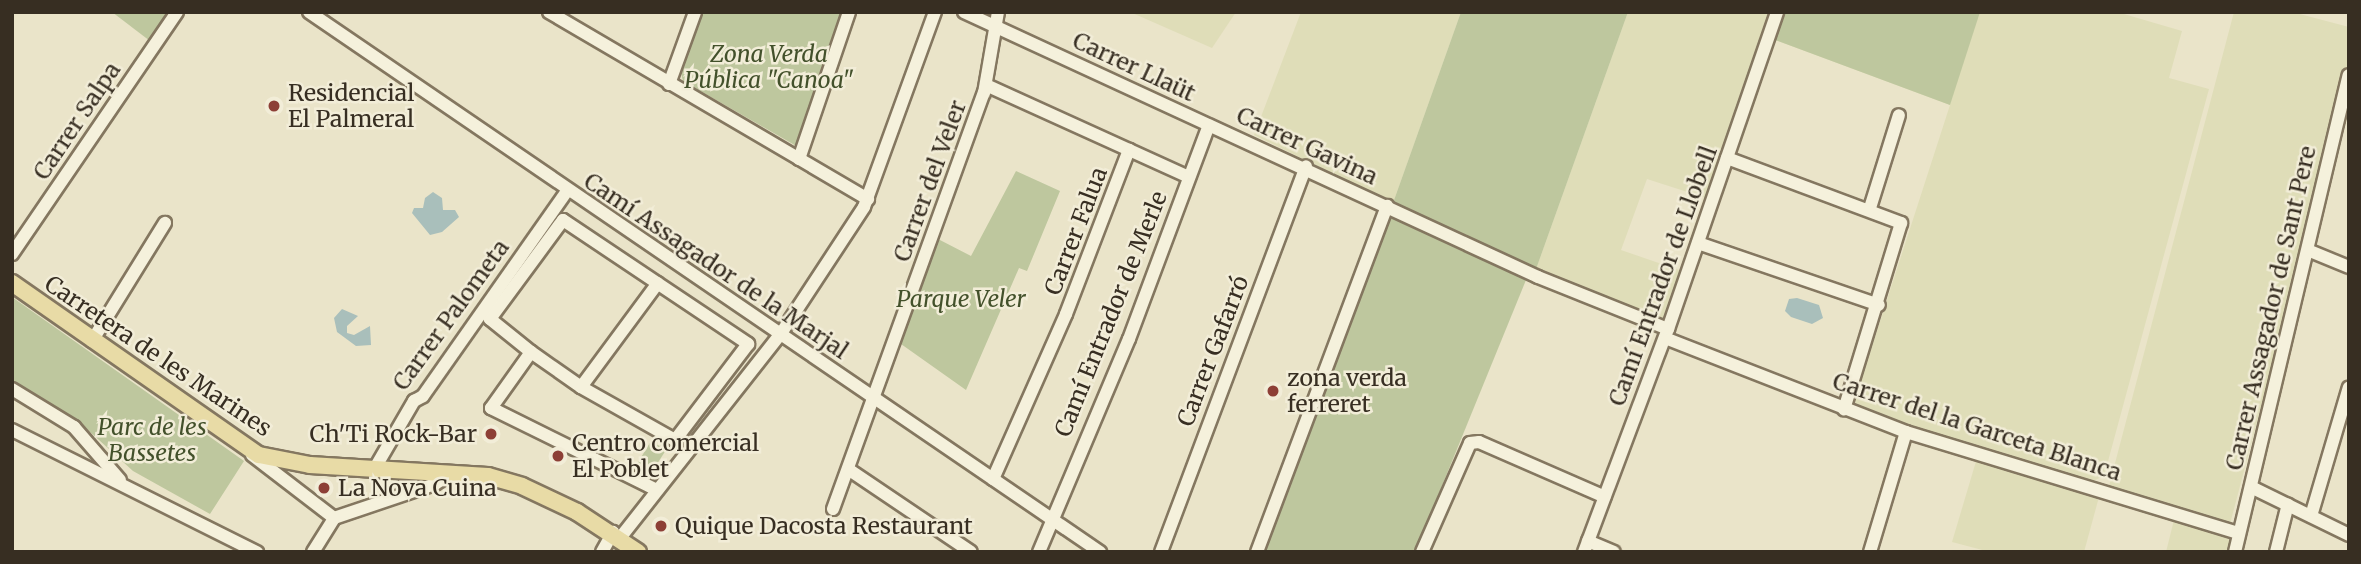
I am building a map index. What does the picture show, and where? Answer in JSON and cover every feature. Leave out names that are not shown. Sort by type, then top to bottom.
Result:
[{"type":"main road","name":"Carretera de les Marines","points":[[12,284],[241,446],[293,463],[453,472],[522,486],[617,535],[638,552]]},
{"type":"street","name":"Carrer Salpa","points":[[12,254],[177,12]]},
{"type":"street","name":"Camí Assagador de la Marjal","points":[[310,12],[1100,552]]},
{"type":"street","points":[[549,12],[868,199]]},
{"type":"street","points":[[669,84],[695,12]]},
{"type":"street","points":[[799,159],[849,12]]},
{"type":"street","points":[[602,552],[780,335],[868,199],[935,12]]},
{"type":"street","name":"Carrer Llaüt","points":[[964,12],[1209,125]]},
{"type":"street","name":"Carrer del Veler","points":[[833,509],[986,85],[998,12]]},
{"type":"street","name":"Camí Entrador de Llobell","points":[[1586,546],[1667,333],[1777,12]]},
{"type":"street","name":"Carrer Assagador de Sant Pere","points":[[2235,552],[2310,251],[2349,75]]},
{"type":"street","name":"Carrer Falua","points":[[986,85],[1189,177]]},
{"type":"street","points":[[1870,208],[1899,115]]},
{"type":"street","name":"Carrer Gavina","points":[[1209,125],[1306,166],[1538,277],[1667,333]]},
{"type":"street","name":"Camí Entrador de Merle","points":[[1039,552],[1129,339],[1209,125]]},
{"type":"street","name":"Carrer Falua","points":[[993,479],[1066,314],[1129,150]]},
{"type":"street","points":[[1727,158],[1898,219],[1902,228],[1844,409]]},
{"type":"street","name":"Carrer Gafarró","points":[[1161,552],[1306,166]]},
{"type":"street","name":"Carrer Palometa","points":[[375,468],[414,401],[423,396],[568,190]]},
{"type":"street","points":[[1257,552],[1387,206]]},
{"type":"street","points":[[560,220],[658,283],[748,344],[748,350],[675,440],[581,387],[489,322],[560,220]]},
{"type":"street","points":[[92,341],[165,223]]},
{"type":"street","points":[[1698,243],[1878,305]]},
{"type":"street","points":[[2310,251],[2349,267]]},
{"type":"street","points":[[581,387],[658,283]]},
{"type":"street","name":"Carrer del la Garceta Blanca","points":[[1667,333],[1844,409],[1906,432],[2239,533]]},
{"type":"street","points":[[531,352],[491,408],[655,489]]},
{"type":"street","points":[[2311,516],[2349,387]]},
{"type":"street","points":[[12,389],[74,427],[122,484]]},
{"type":"street","points":[[12,430],[257,552]]},
{"type":"street","points":[[1870,552],[1906,432]]},
{"type":"street","points":[[1422,552],[1466,446],[1479,442],[1605,497]]},
{"type":"street","points":[[241,446],[334,518]]},
{"type":"street","points":[[848,469],[971,552]]},
{"type":"street","points":[[313,552],[334,518],[435,484],[453,472]]},
{"type":"street","points":[[2251,487],[2349,535]]},
{"type":"street","points":[[2276,552],[2288,504]]},
{"type":"street","points":[[1586,546],[1614,552]]},
{"type":"shaded area","points":[[1130,12],[1236,12],[1212,48]]},
{"type":"shaded area","points":[[1301,12],[1461,12],[1393,203],[1254,135]]},
{"type":"shaded area","points":[[1628,12],[2117,12],[2182,31],[2169,78],[2209,89],[2104,476],[2093,481],[1981,446],[1902,427],[1852,408],[1950,105],[1762,35],[1706,198],[1647,179],[1621,250],[1682,271],[1664,323],[1535,272]]},
{"type":"shaded area","points":[[2234,12],[2292,12],[2349,27],[2349,61],[2322,151],[2304,243],[2230,524],[2109,486]]},
{"type":"shaded area","points":[[1977,458],[2099,497],[2084,552],[1990,552],[1952,542]]},
{"type":"shaded area","points":[[2174,520],[2229,538],[2229,552],[2166,552]]},
{"type":"green space","points":[[112,12],[169,12],[150,41]]},
{"type":"green space","name":"Zona Verda Pública \"Canoa\"","points":[[703,12],[845,12],[798,147],[683,81],[681,73]]},
{"type":"green space","points":[[1461,12],[1628,12],[1535,272],[1393,203]]},
{"type":"green space","points":[[1770,12],[1980,12],[1950,105],[1762,35]]},
{"type":"green space","name":"Parque Veler","points":[[1016,171],[1060,191],[1027,271],[1019,268],[966,390],[901,344],[938,239],[971,256]]},
{"type":"green space","points":[[1390,212],[1528,275],[1415,552],[1264,552]]},
{"type":"green space","name":"Parc de les Bassetes","points":[[12,297],[244,461],[210,514],[133,471],[77,420],[12,383]]},
{"type":"green space","points":[[651,441],[666,450],[648,478],[634,469]]},
{"type":"water","points":[[433,192],[442,198],[443,210],[455,210],[459,217],[442,232],[430,235],[412,213],[414,208],[423,208],[425,198]]},
{"type":"water","points":[[1797,298],[1819,305],[1823,318],[1812,324],[1791,317],[1785,311],[1789,299]]},
{"type":"water","points":[[342,309],[358,316],[347,326],[347,333],[354,335],[370,326],[371,345],[356,346],[337,332],[334,318]]},
{"type":"place","name":"Residencial El Palmeral","points":[[274,106]]},
{"type":"place","name":"zona verda ferreret","points":[[1273,391]]},
{"type":"place","name":"Ch'Ti Rock-Bar","points":[[491,434]]},
{"type":"place","name":"Centro comercial El Poblet","points":[[558,456]]},
{"type":"place","name":"La Nova Cuina","points":[[324,488]]},
{"type":"place","name":"Quique Dacosta Restaurant","points":[[661,526]]}]
